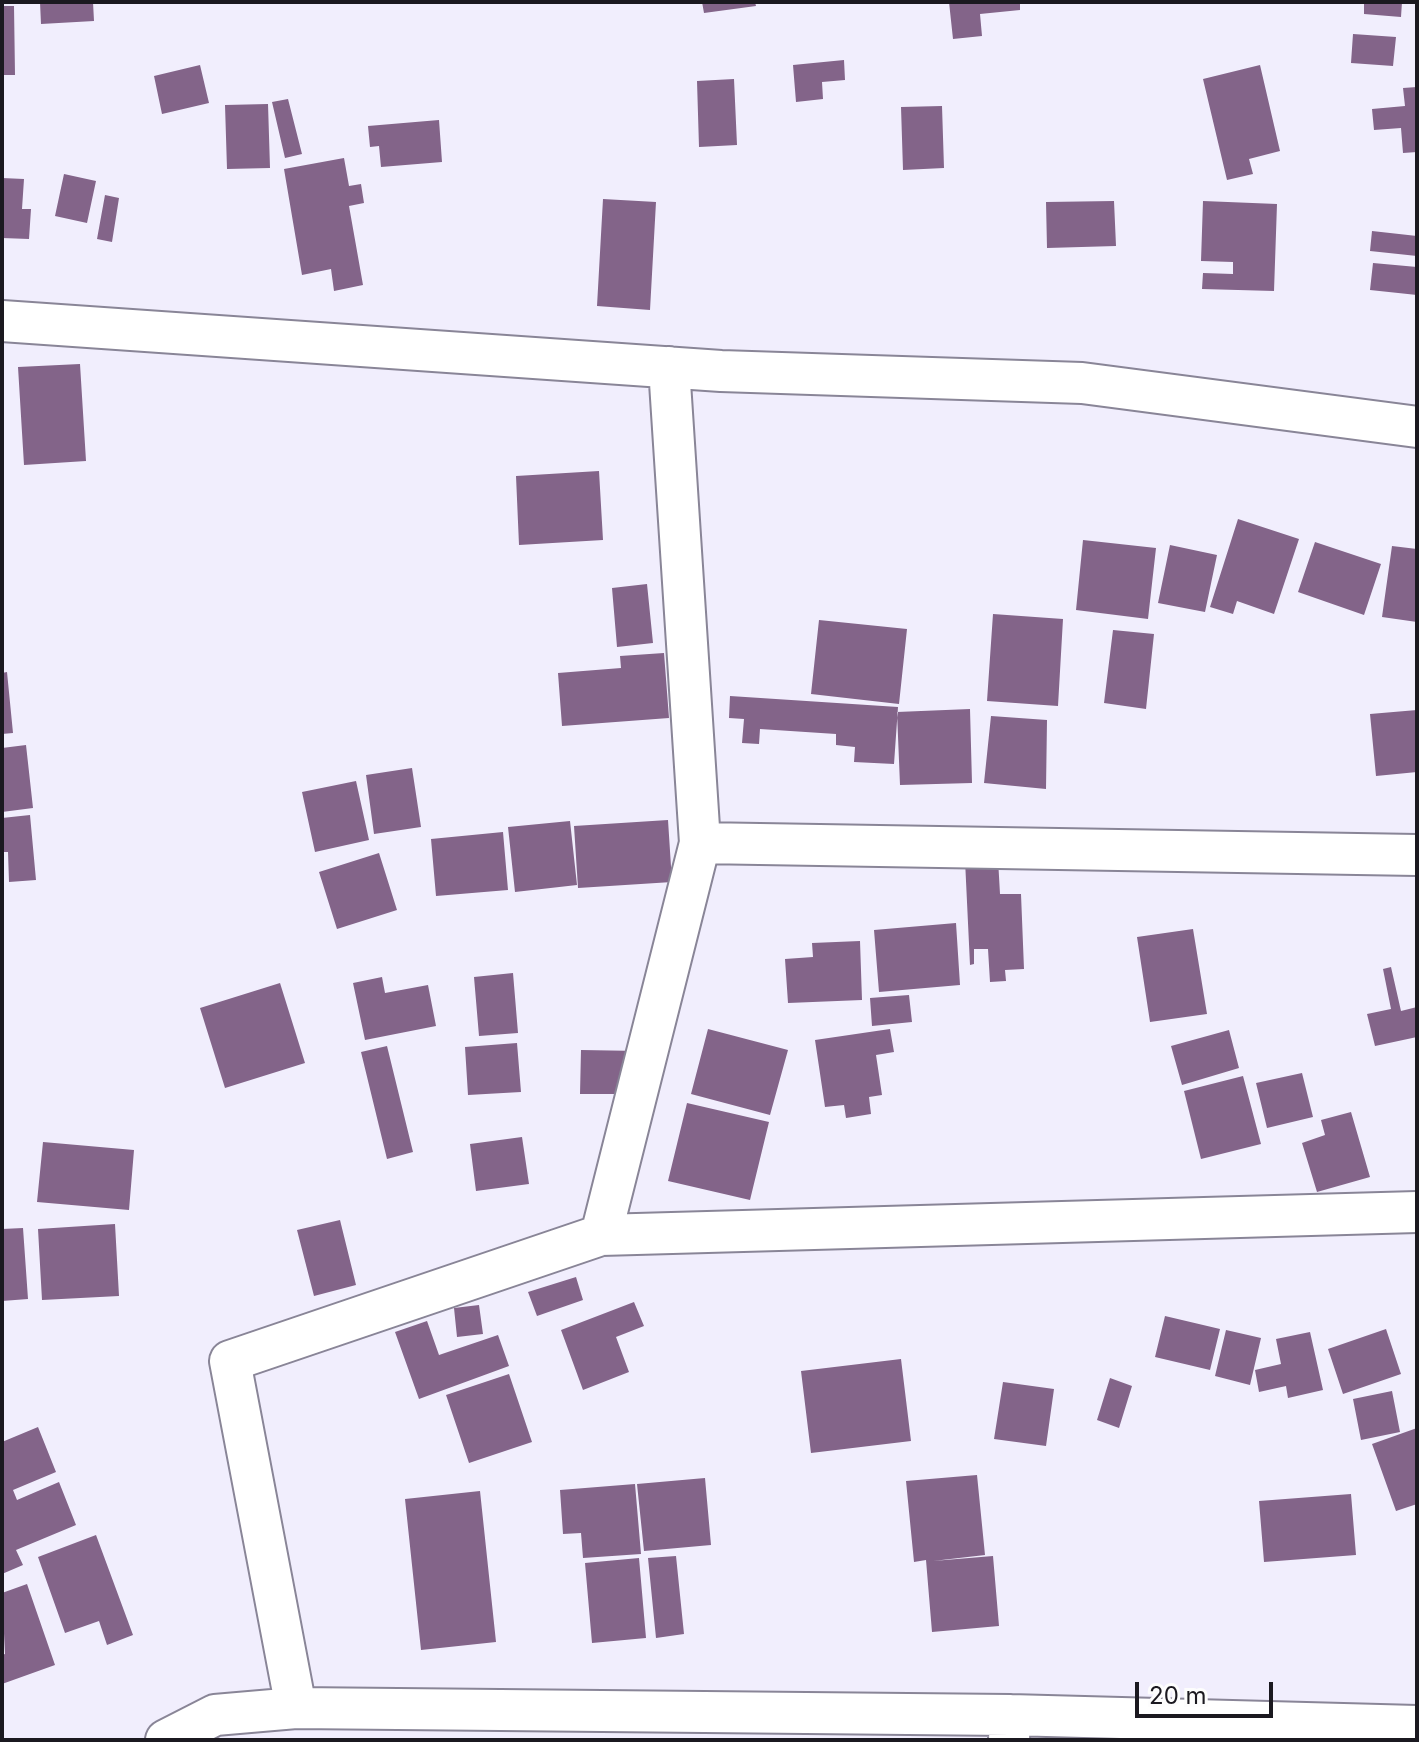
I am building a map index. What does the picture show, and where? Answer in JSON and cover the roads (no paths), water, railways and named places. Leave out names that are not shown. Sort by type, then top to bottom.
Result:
[{"type":"street","points":[[2,321],[669,367],[1082,383],[1417,427]]},
{"type":"street","points":[[601,1235],[700,843],[669,367]]},
{"type":"street","points":[[700,843],[1417,855]]},
{"type":"street","points":[[296,1708],[230,1361],[601,1235],[1417,1212]]},
{"type":"street","points":[[166,1740],[215,1715],[296,1708],[1010,1728],[1417,1726]]}]
